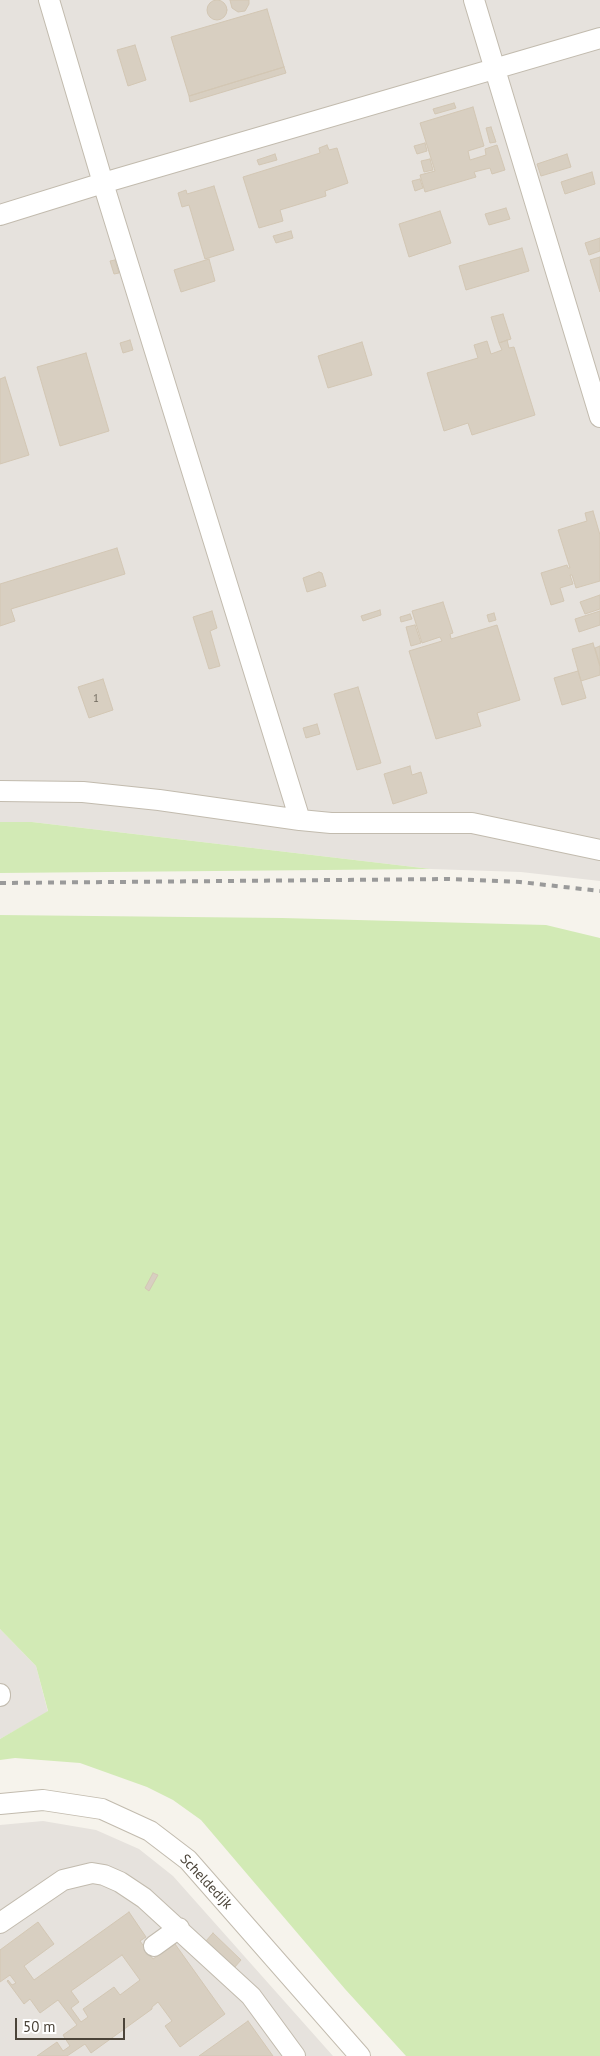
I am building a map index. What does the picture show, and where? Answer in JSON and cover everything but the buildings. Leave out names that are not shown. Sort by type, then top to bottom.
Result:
[{"type":"street","points":[[49,0],[103,183],[300,820]]},
{"type":"street","points":[[474,0],[600,417]]},
{"type":"street","points":[[0,215],[103,183],[496,70],[600,38]]},
{"type":"street","points":[[0,791],[84,792],[331,823],[472,823],[600,850]]},
{"type":"street","name":"Scheldedijk","points":[[0,1804],[43,1800],[102,1810],[150,1831],[188,1860],[360,2056]]},
{"type":"street","points":[[0,1923],[63,1880],[92,1873],[104,1875],[132,1889],[179,1928],[251,1996],[295,2056]]},
{"type":"street","points":[[154,1946],[179,1928]]},
{"type":"shaded area","points":[[0,0],[600,0],[600,881],[521,872],[431,869],[32,822],[0,822]]},
{"type":"shaded area","points":[[0,1629],[36,1666],[48,1712],[0,1739]]},
{"type":"shaded area","points":[[43,1821],[96,1830],[139,1849],[173,1876],[333,2056],[0,2056],[0,1825]]},
{"type":"green space","points":[[0,822],[32,822],[431,869],[0,873]]},
{"type":"green space","points":[[0,915],[282,918],[546,925],[600,938],[600,2056],[406,2056],[345,1989],[201,1820],[173,1800],[147,1787],[80,1763],[15,1758],[0,1760],[0,1739],[48,1711],[36,1666],[0,1629]]},
{"type":"railway","points":[[0,883],[448,879],[520,882],[600,891]]}]
